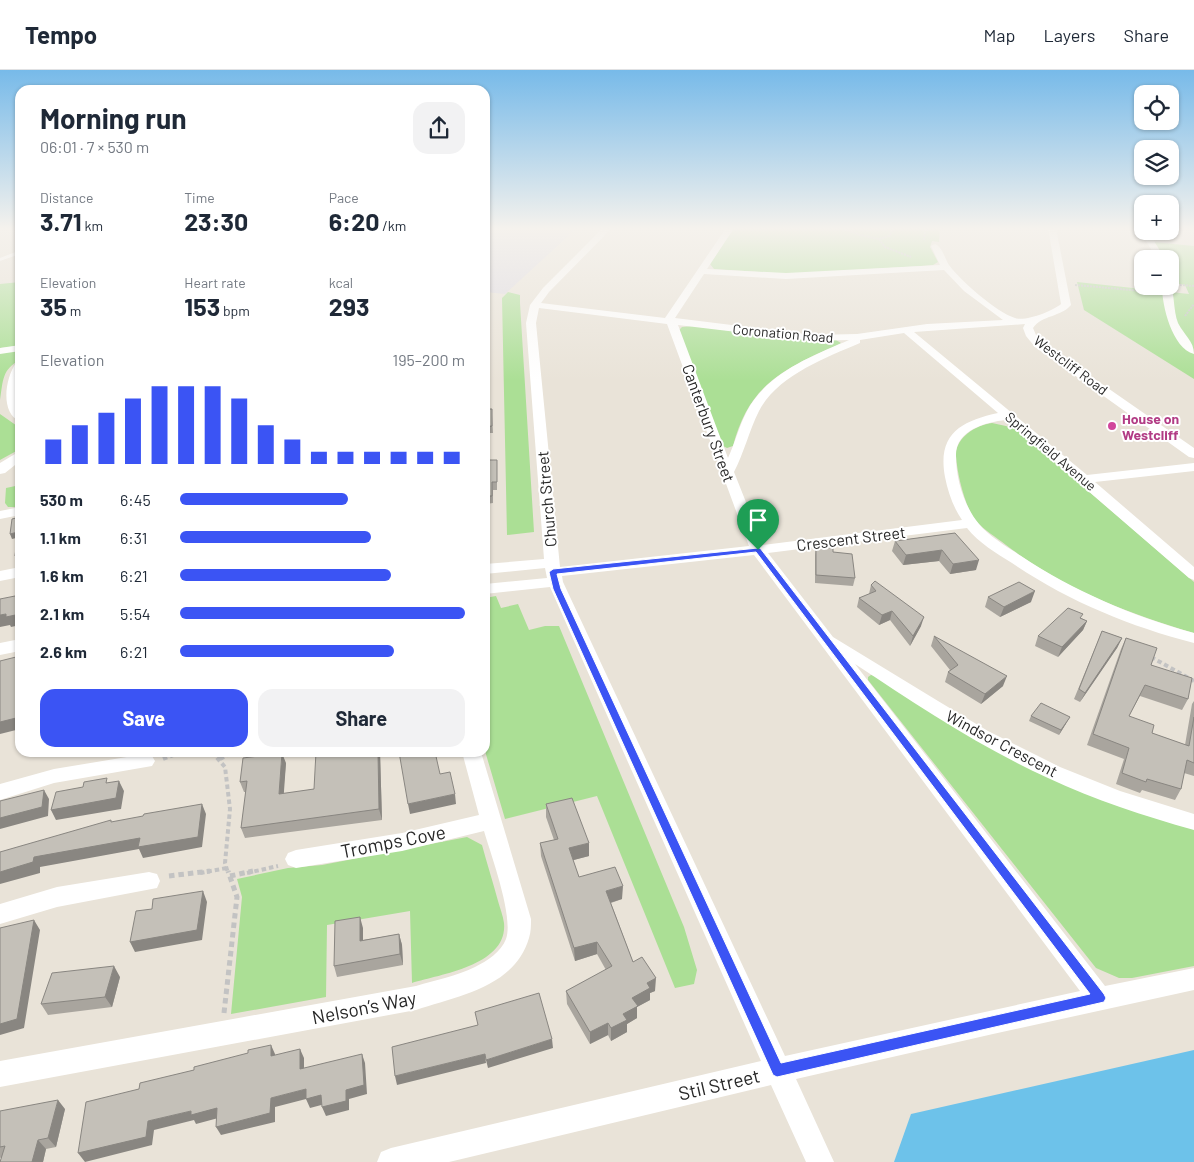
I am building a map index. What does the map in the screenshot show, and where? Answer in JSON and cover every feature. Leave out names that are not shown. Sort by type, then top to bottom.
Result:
[{"type":"street","points":[[535,305],[557,279]]},
{"type":"street","points":[[671,322],[670,318],[697,279]]},
{"type":"street","points":[[958,279],[966,288],[1012,321]]},
{"type":"street","name":"Westcliff Road","points":[[1061,279],[1065,306],[1032,322],[1028,332],[1039,344],[1194,454]]},
{"type":"street","points":[[1167,295],[1167,307],[1172,322],[1181,337],[1194,351]]},
{"type":"street","name":"Coronation Road","points":[[535,305],[799,337],[834,338],[1012,321],[1032,322]]},
{"type":"street","name":"Church Street","points":[[535,305],[531,323],[553,572],[820,1162]]},
{"type":"street","name":"Canterbury Street","points":[[671,322],[758,550],[1100,998]]},
{"type":"street","name":"Springfield Avenue","points":[[906,330],[1084,479],[1194,575]]},
{"type":"street","points":[[728,471],[741,444],[753,410],[769,389],[806,363],[872,335]]},
{"type":"street","points":[[0,351],[15,349]]},
{"type":"street","points":[[15,372],[10,404],[15,413]]},
{"type":"street","points":[[1008,416],[989,419],[971,426],[958,436],[951,448],[950,465],[957,495],[971,523],[990,541],[1015,559],[1077,595],[1127,617],[1194,638]]},
{"type":"street","points":[[0,470],[15,458]]},
{"type":"street","points":[[1084,479],[1194,467]]},
{"type":"street","points":[[0,515],[15,512]]},
{"type":"street","name":"Crescent Street","points":[[553,572],[758,550],[971,523]]},
{"type":"street","points":[[490,570],[553,572]]},
{"type":"street","points":[[490,589],[553,572]]},
{"type":"street","points":[[0,576],[15,573]]},
{"type":"street","name":"Windsor Crescent","points":[[823,637],[960,722],[1034,763],[1121,799],[1194,822]]},
{"type":"street","points":[[0,649],[15,646]]},
{"type":"street","name":"Nelson’s Way","points":[[0,1074],[416,998],[496,969],[508,959],[515,947],[520,928],[520,919],[471,757]]},
{"type":"street","points":[[0,792],[115,759],[145,761]]},
{"type":"street","name":"Tromps Cove","points":[[296,859],[402,842],[490,821]]},
{"type":"street","points":[[0,914],[57,897],[149,881]]},
{"type":"street","name":"Stil Street","points":[[391,1162],[777,1070],[1194,979]]},
{"type":"path","points":[[1062,283],[1134,288]]},
{"type":"path","points":[[1188,321],[1181,318],[1188,314],[1188,310],[1194,304]]},
{"type":"path","points":[[1143,653],[1194,681]]},
{"type":"path","points":[[218,757],[225,768],[230,808],[229,834],[225,856],[227,868],[238,897],[222,1033]]},
{"type":"path","points":[[220,759],[224,757]]},
{"type":"path","points":[[230,876],[289,864],[296,859]]},
{"type":"path","points":[[149,881],[190,872],[211,872],[227,868]]},
{"type":"shaded area","points":[[490,279],[521,279],[505,294],[490,292]]},
{"type":"green space","points":[[1179,279],[1194,279],[1194,379],[1084,310],[1077,282],[1134,288],[1134,295],[1189,294],[1185,285],[1179,284]]},
{"type":"green space","points":[[15,282],[15,346],[0,348],[0,284]]},
{"type":"green space","points":[[508,292],[520,295],[534,532],[507,535],[502,298]]},
{"type":"green space","points":[[693,326],[787,338],[836,340],[841,343],[794,366],[781,374],[760,392],[744,416],[733,446],[727,448],[723,446],[679,330],[682,327]]},
{"type":"green space","points":[[15,351],[15,363],[4,376],[0,400],[0,353]]},
{"type":"green space","points":[[0,414],[15,424],[15,452],[0,460]]},
{"type":"green space","points":[[992,423],[1015,428],[1194,582],[1194,633],[1120,608],[1072,586],[1027,560],[976,521],[968,508],[962,490],[956,456],[957,449],[963,438],[973,430],[979,426]]},
{"type":"green space","points":[[15,486],[15,507],[8,507],[5,503],[6,488]]},
{"type":"green space","points":[[496,596],[501,608],[518,604],[529,630],[545,626],[559,626],[684,927],[697,970],[694,984],[675,988],[597,796],[505,819],[487,757],[490,757],[490,597]]},
{"type":"green space","points":[[871,675],[876,676],[943,719],[1194,827],[1194,966],[1132,978],[1119,978],[1096,968],[868,680],[868,677]]},
{"type":"green space","points":[[467,837],[482,845],[504,923],[502,937],[496,949],[485,958],[455,971],[412,983],[410,911],[327,925],[326,997],[231,1014],[242,897],[237,879],[288,868],[322,865]]},
{"type":"water","points":[[1194,1050],[1194,1162],[894,1162],[911,1114]]},
{"type":"building","points":[[490,409],[492,409],[492,426],[490,426]]},
{"type":"building","points":[[490,460],[497,460],[497,482],[492,482],[492,496],[490,496]]},
{"type":"building","points":[[15,518],[15,533],[10,534],[12,519]]},
{"type":"building","points":[[955,533],[979,560],[953,564],[942,550],[906,555],[895,541]]},
{"type":"building","points":[[816,547],[833,548],[833,552],[852,554],[855,578],[816,575]]},
{"type":"building","points":[[875,581],[924,617],[913,636],[892,611],[882,615],[859,598],[876,591],[871,585]]},
{"type":"building","points":[[1019,582],[1035,591],[1004,607],[988,597]]},
{"type":"building","points":[[15,596],[15,615],[6,617],[6,614],[0,615],[0,599]]},
{"type":"building","points":[[1068,608],[1083,614],[1080,618],[1087,621],[1062,647],[1038,636]]},
{"type":"building","points":[[1102,631],[1122,638],[1085,693],[1079,689]]},
{"type":"building","points":[[934,636],[1007,676],[985,694],[948,672],[958,665]]},
{"type":"building","points":[[1126,638],[1157,648],[1151,665],[1192,678],[1188,699],[1145,685],[1129,716],[1154,725],[1152,733],[1189,746],[1194,717],[1194,763],[1187,760],[1181,789],[1147,779],[1146,782],[1122,773],[1129,748],[1093,734]]},
{"type":"building","points":[[15,657],[15,718],[0,722],[0,661]]},
{"type":"building","points":[[1041,703],[1070,717],[1061,730],[1031,716]]},
{"type":"building","points":[[282,757],[279,794],[314,789],[316,757],[378,757],[379,809],[241,828],[247,781],[240,782],[243,758]]},
{"type":"building","points":[[400,757],[436,757],[440,774],[450,772],[455,794],[408,804]]},
{"type":"building","points":[[107,778],[106,783],[119,781],[116,798],[51,810],[56,792],[83,787],[84,782]]},
{"type":"building","points":[[44,790],[42,807],[0,818],[0,801]]},
{"type":"building","points":[[572,798],[589,843],[569,848],[579,877],[615,867],[623,886],[606,891],[633,962],[642,957],[656,978],[647,983],[650,988],[632,998],[638,1006],[623,1014],[627,1020],[611,1028],[608,1023],[590,1032],[566,991],[612,966],[597,942],[574,948],[540,843],[558,839],[546,804]]},
{"type":"building","points":[[202,804],[198,837],[138,847],[140,838],[34,857],[33,862],[0,872],[0,852],[111,820],[111,822]]},
{"type":"building","points":[[203,891],[197,930],[130,942],[136,911],[152,909],[153,899]]},
{"type":"building","points":[[360,917],[360,941],[399,934],[400,954],[334,966],[335,921]]},
{"type":"building","points":[[34,920],[17,1019],[0,1024],[0,928]]},
{"type":"building","points":[[114,966],[105,997],[41,1004],[52,973]]},
{"type":"building","points":[[539,993],[552,1039],[486,1060],[485,1054],[395,1076],[392,1047],[478,1025],[475,1012]]},
{"type":"building","points":[[271,1045],[271,1056],[300,1049],[300,1069],[362,1054],[364,1085],[346,1090],[346,1101],[322,1107],[321,1095],[306,1099],[306,1089],[271,1098],[270,1113],[216,1127],[217,1108],[191,1115],[191,1111],[148,1121],[146,1137],[78,1153],[86,1102],[139,1089],[140,1083],[194,1070],[194,1067],[248,1053],[248,1050]]},
{"type":"building","points":[[58,1100],[48,1138],[38,1140],[32,1162],[0,1162],[5,1146],[0,1147],[0,1111]]},
{"type":"place","name":"House on Westcliff","points":[[1112,426]]},
{"type":"route","points":[[758,550],[1100,998],[777,1070],[557,589],[553,572],[758,550]]}]
